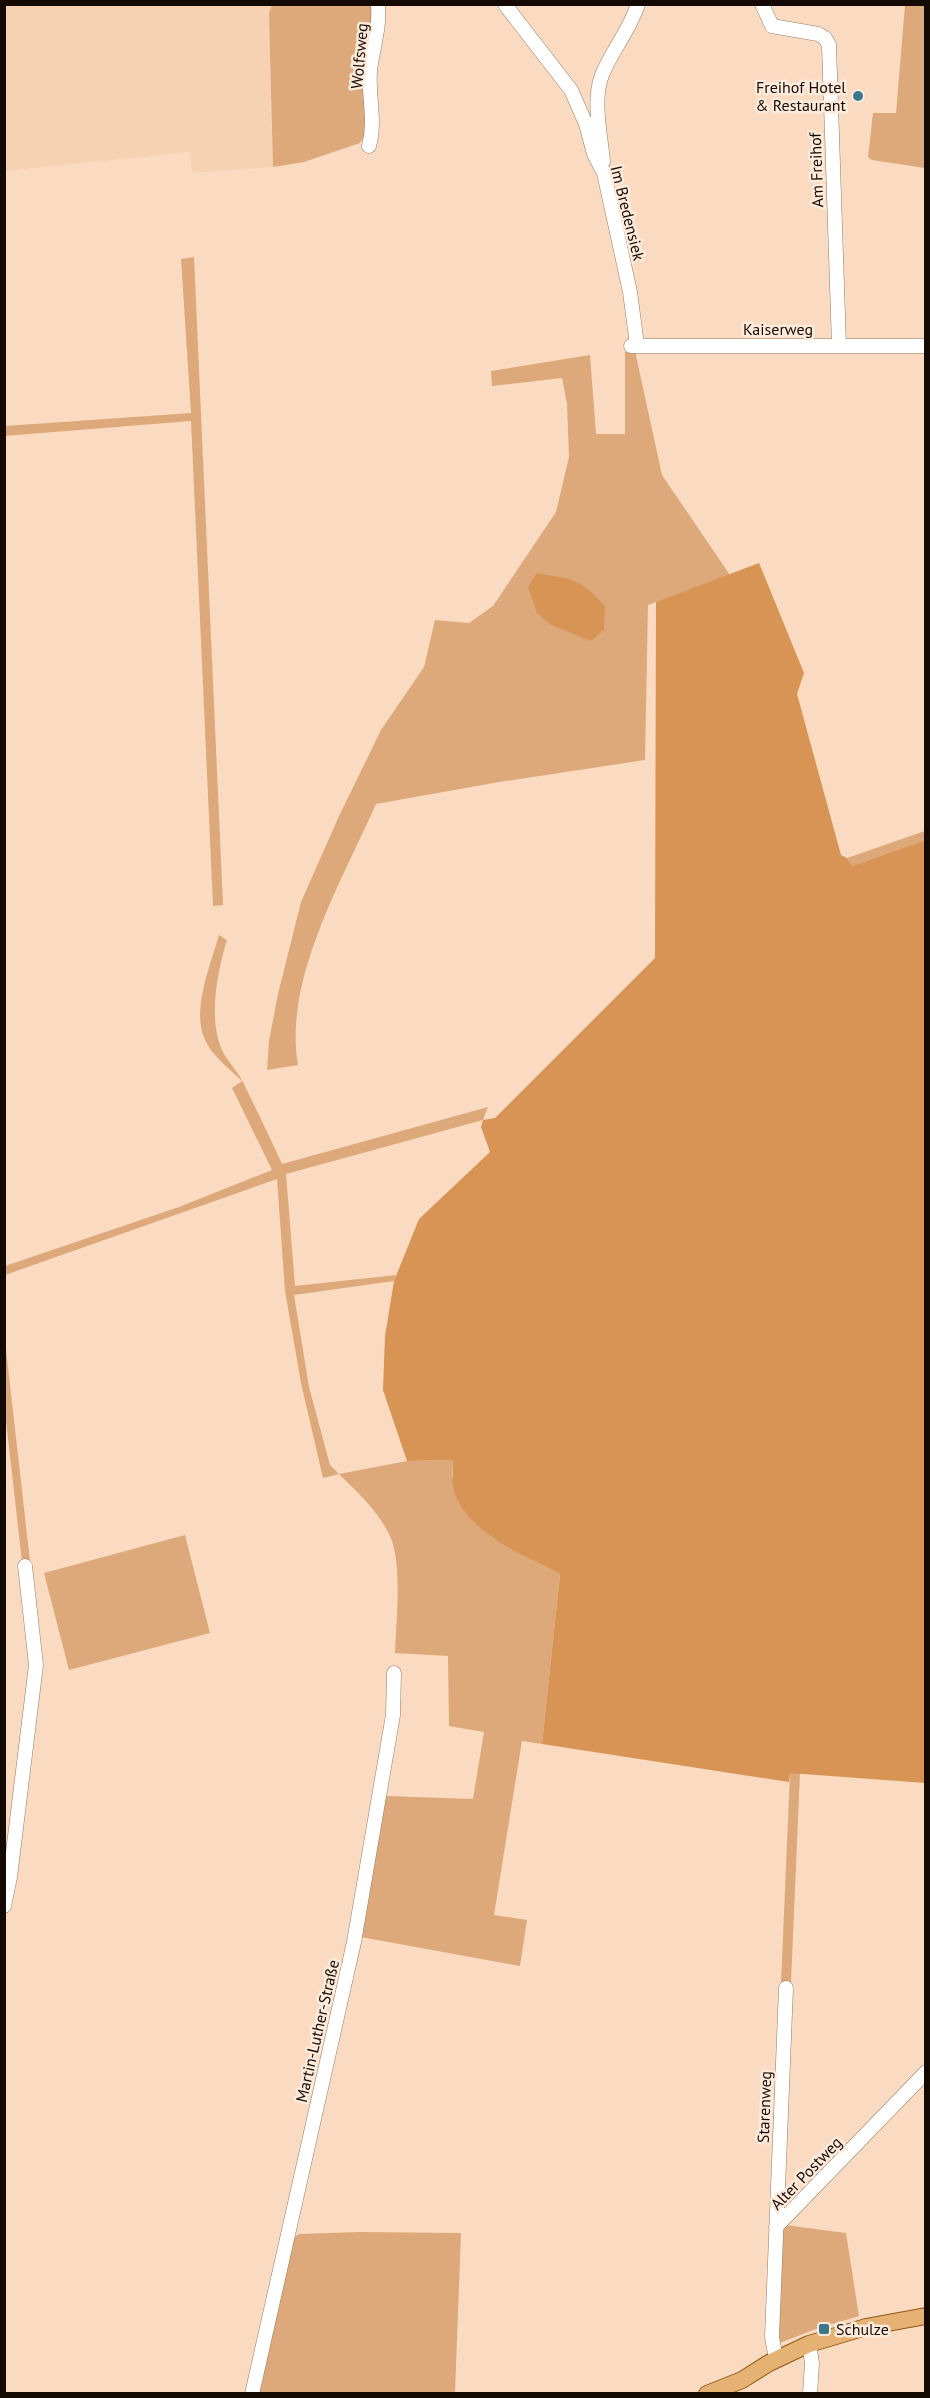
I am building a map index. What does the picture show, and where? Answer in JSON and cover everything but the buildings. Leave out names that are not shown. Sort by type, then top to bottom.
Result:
[{"type":"main road","points":[[710,2392],[725,2380],[739,2373],[809,2344],[866,2327],[926,2316]]},
{"type":"street","name":"Wolfsweg","points":[[369,146],[373,133],[370,71],[379,23],[378,4]]},
{"type":"street","points":[[604,173],[599,85],[602,74],[634,17],[638,4]]},
{"type":"street","name":"Am Freihof","points":[[762,4],[772,26],[818,34],[825,38],[829,45],[839,345]]},
{"type":"street","name":"Im Bredensiek","points":[[506,6],[571,90],[586,124],[594,154],[604,173],[630,292],[634,346]]},
{"type":"street","name":"Kaiserweg","points":[[634,346],[926,346]]},
{"type":"street","points":[[4,1906],[10,1877],[36,1665],[25,1566]]},
{"type":"street","name":"Martin-Luther-Straße","points":[[252,2394],[354,1942],[393,1715],[394,1673]]},
{"type":"street","name":"Starenweg","points":[[776,2227],[786,1988]]},
{"type":"street","name":"Alter Postweg","points":[[772,2361],[776,2227],[926,2072]]},
{"type":"street","points":[[809,2344],[812,2363],[810,2394]]},
{"type":"shaded area","points":[[5,5],[272,5],[269,13],[273,167],[192,173],[190,152],[5,171]]},
{"type":"shaded area","points":[[272,5],[375,5],[366,133],[360,143],[304,162],[273,167],[269,13]]},
{"type":"shaded area","points":[[905,5],[925,5],[925,168],[872,160],[868,157],[873,113],[896,113]]},
{"type":"shaded area","points":[[194,257],[223,905],[213,906],[191,421],[4,436],[5,426],[191,413],[181,259]]},
{"type":"shaded area","points":[[635,351],[662,475],[730,575],[648,605],[645,760],[499,782],[376,804],[332,898],[307,965],[299,999],[296,1033],[298,1065],[267,1070],[269,1041],[278,994],[301,902],[339,816],[381,730],[424,667],[435,620],[469,623],[493,606],[556,512],[569,457],[567,404],[562,378],[492,386],[491,371],[590,355],[596,434],[625,434],[625,352]]},
{"type":"shaded area","points":[[759,563],[804,673],[797,694],[841,855],[847,858],[852,866],[925,840],[925,1783],[790,1773],[789,1782],[542,1744],[560,1574],[516,1552],[475,1523],[464,1511],[454,1493],[453,1460],[407,1461],[383,1390],[385,1336],[394,1281],[419,1219],[490,1152],[481,1127],[483,1120],[495,1118],[655,958],[656,602]]},
{"type":"shaded area","points":[[537,573],[575,581],[588,590],[605,606],[604,630],[591,641],[551,625],[537,613],[528,587]]},
{"type":"shaded area","points":[[925,831],[925,840],[852,866],[847,858]]},
{"type":"shaded area","points":[[219,935],[227,940],[215,997],[219,1042],[224,1054],[242,1080],[282,1164],[488,1107],[483,1120],[286,1174],[295,1286],[396,1275],[394,1281],[294,1295],[309,1387],[330,1465],[339,1474],[323,1478],[301,1383],[285,1291],[277,1179],[5,1275],[5,1266],[179,1207],[272,1170],[232,1088],[242,1081],[212,1051],[201,1028],[201,1001]]},
{"type":"shaded area","points":[[4,1332],[30,1561],[22,1562],[5,1412]]},
{"type":"shaded area","points":[[453,1460],[452,1477],[524,1556],[560,1574],[542,1744],[522,1741],[494,1915],[527,1920],[520,1966],[361,1937],[386,1796],[473,1799],[484,1732],[449,1726],[448,1656],[395,1653],[398,1592],[393,1545],[379,1517],[339,1474],[407,1461]]},
{"type":"shaded area","points":[[185,1535],[210,1633],[69,1670],[44,1573]]},
{"type":"shaded area","points":[[790,1773],[800,1773],[791,1983],[781,1983]]},
{"type":"shaded area","points":[[785,2225],[846,2233],[859,2316],[777,2344],[779,2239]]},
{"type":"shaded area","points":[[461,2233],[455,2393],[255,2394],[283,2289],[293,2238],[299,2234]]},
{"type":"place","name":"Freihof Hotel & Restaurant","points":[[858,96]]},
{"type":"place","name":"Schulze","points":[[824,2329]]}]
